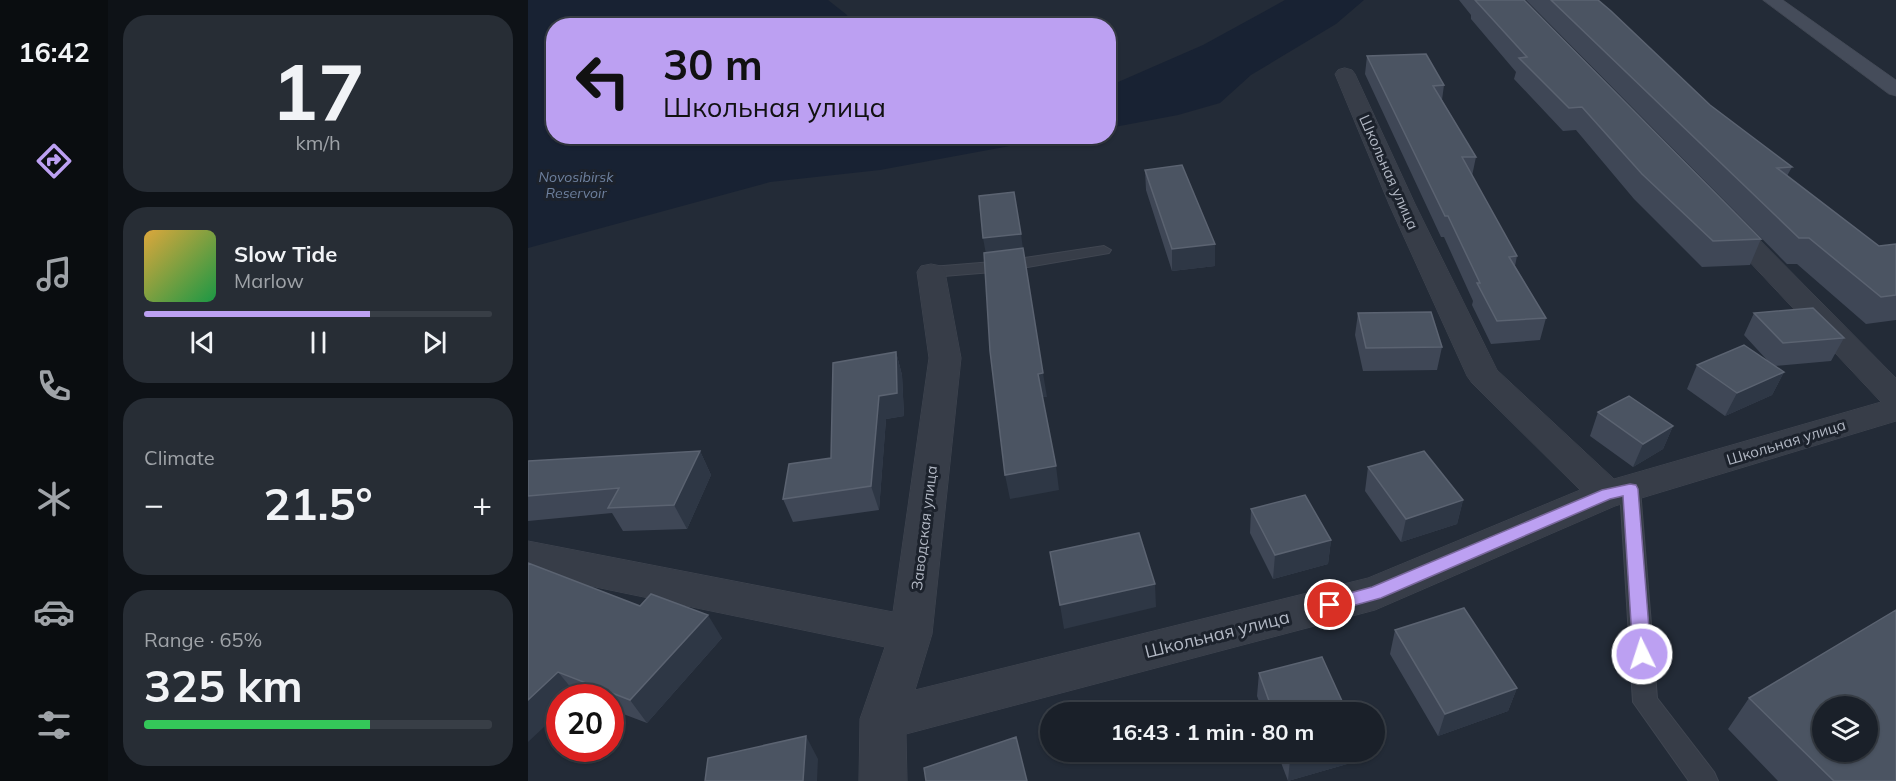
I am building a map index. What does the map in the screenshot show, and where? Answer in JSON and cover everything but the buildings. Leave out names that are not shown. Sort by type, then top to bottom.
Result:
[{"type":"main road","points":[[1772,0],[1896,90]]},
{"type":"street","name":"Школьная улица","points":[[1346,74],[1402,204],[1483,376],[1619,492]]},
{"type":"street","points":[[1705,199],[1896,398]]},
{"type":"street","name":"Заводская улица","points":[[883,781],[884,719],[911,634],[945,358],[931,272]]},
{"type":"street","name":"Школьная улица","points":[[884,719],[1375,593],[1619,492],[1896,409]]},
{"type":"street","points":[[528,557],[911,634]]},
{"type":"lane","points":[[931,272],[1005,266],[1104,250]]},
{"type":"lane","points":[[1619,492],[1645,702],[1705,781]]},
{"type":"water","name":"Novosibirsk Reservoir","points":[[528,0],[828,0],[848,18],[546,18],[546,144],[1021,144],[880,170],[770,182],[528,248]]},
{"type":"water","points":[[1285,0],[1364,0],[1336,24],[1251,75],[1220,103],[1178,115],[1116,127],[1116,83],[1203,45]]},
{"type":"route","points":[[1330,605],[1375,593],[1607,494],[1630,489],[1642,654]]}]
